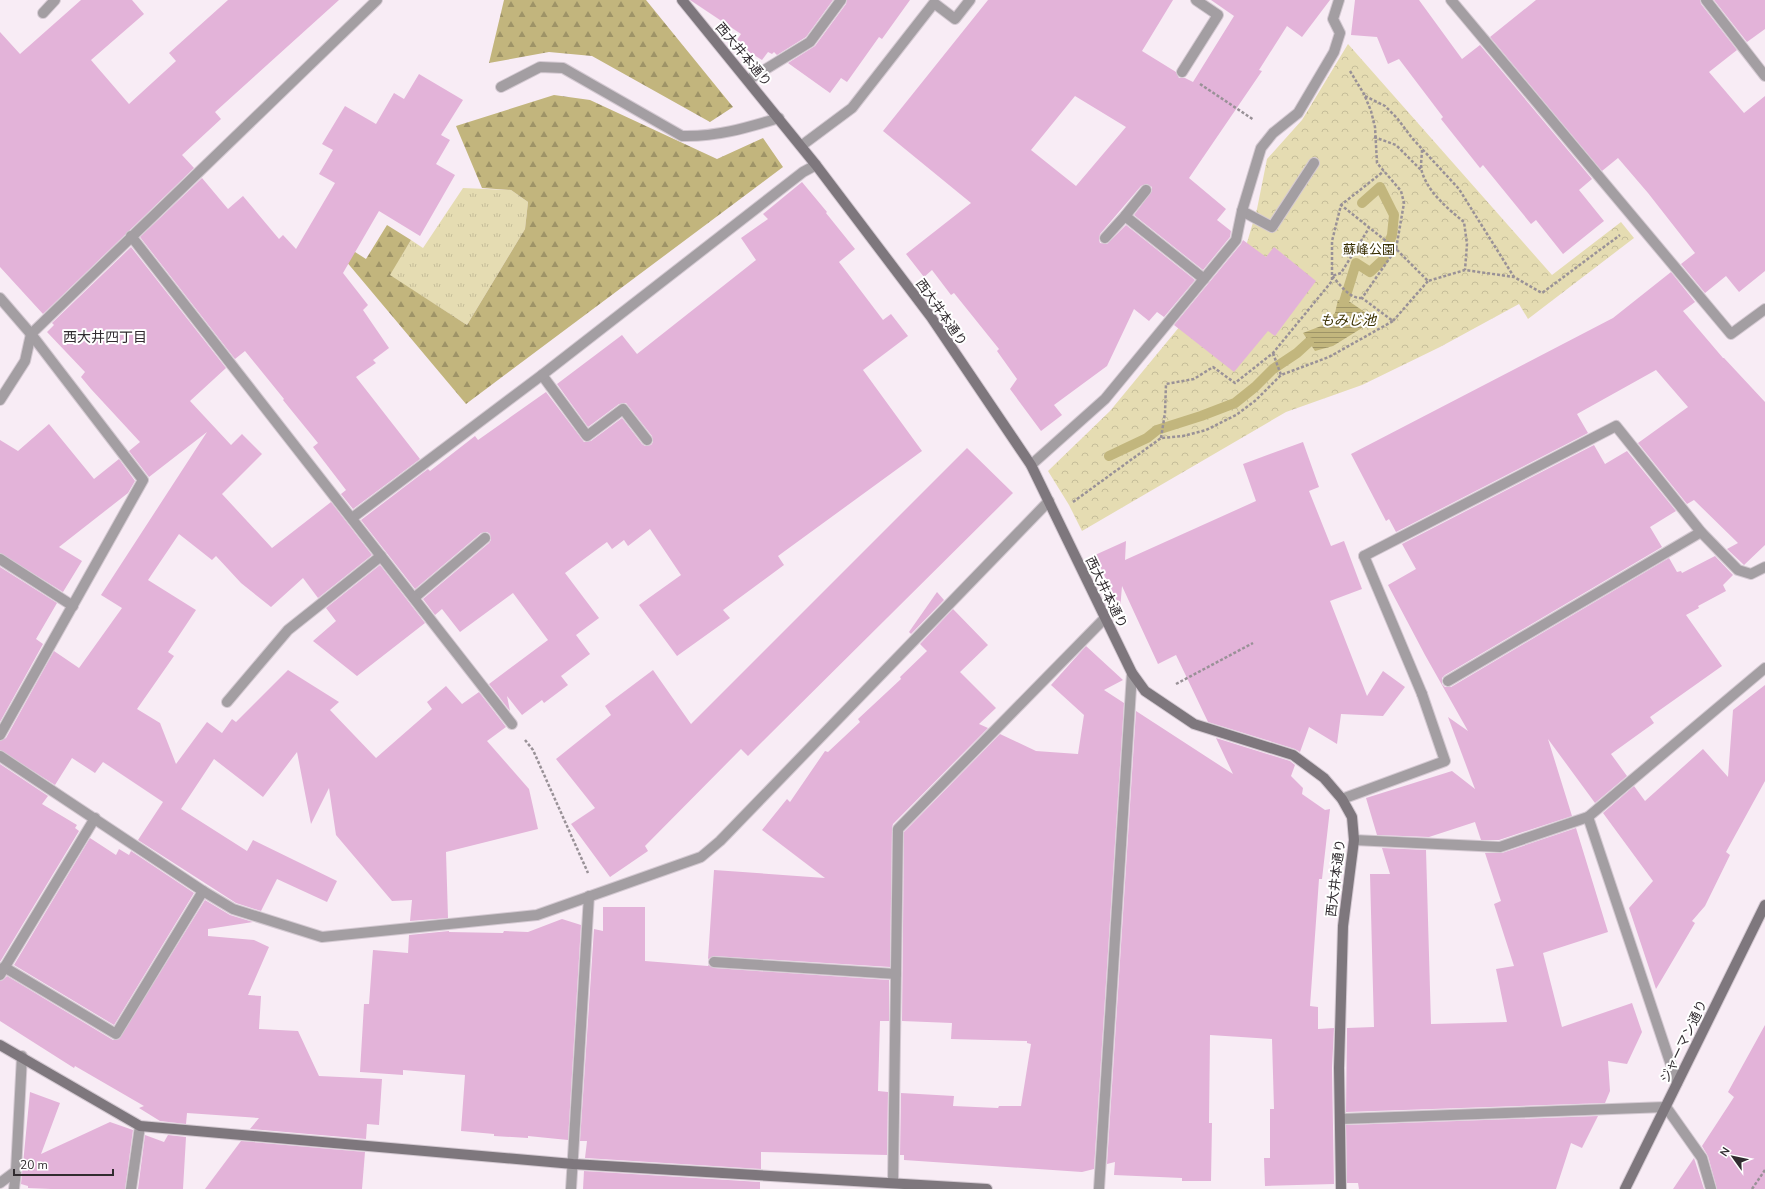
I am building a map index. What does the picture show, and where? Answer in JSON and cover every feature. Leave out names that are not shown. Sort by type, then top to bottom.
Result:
[{"type":"street","points":[[43,13],[55,0]]},
{"type":"street","points":[[0,400],[25,361],[31,334],[377,0]]},
{"type":"street","points":[[748,80],[810,42],[841,0]]},
{"type":"street","points":[[801,146],[852,108],[934,3],[955,20],[970,0]]},
{"type":"street","points":[[1182,72],[1218,15],[1196,0]]},
{"type":"street","points":[[1031,465],[1105,399],[1236,240],[1242,211],[1261,148],[1273,132],[1298,113],[1334,52],[1340,33],[1332,19],[1339,0]]},
{"type":"street","points":[[1451,0],[1638,221],[1731,334],[1765,308]]},
{"type":"street","points":[[1706,0],[1765,76]]},
{"type":"street","name":"西大井本通り","points":[[684,1],[816,165],[931,317],[1031,465],[1132,673],[1145,691],[1194,724],[1293,754],[1324,778],[1342,799],[1352,817],[1354,840],[1343,926],[1340,1189]]},
{"type":"street","points":[[501,87],[540,67],[563,68],[600,88],[655,122],[682,136],[700,137],[732,132],[779,118]]},
{"type":"street","points":[[1242,211],[1272,227],[1314,163]]},
{"type":"street","points":[[352,518],[542,375],[797,177],[816,165]]},
{"type":"street","points":[[1105,238],[1146,190]]},
{"type":"street","points":[[1125,216],[1204,280]]},
{"type":"street","points":[[131,236],[512,724]]},
{"type":"street","points":[[0,298],[31,334],[143,480],[0,735]]},
{"type":"street","points":[[542,375],[587,436],[623,409],[646,440]]},
{"type":"street","points":[[1342,799],[1445,761],[1422,694],[1364,556],[1616,426],[1702,532],[1738,570],[1751,574],[1765,567]]},
{"type":"street","points":[[0,756],[203,891],[233,909],[322,937],[537,915],[701,857],[720,841],[1049,501]]},
{"type":"street","points":[[1448,681],[1702,532]]},
{"type":"street","points":[[414,598],[485,538]]},
{"type":"street","points":[[227,702],[288,630],[381,556]]},
{"type":"street","points":[[0,559],[73,606]]},
{"type":"street","points":[[893,1184],[898,829],[1106,618]]},
{"type":"street","points":[[1354,840],[1500,847],[1588,817],[1596,812],[1765,668]]},
{"type":"street","points":[[1099,1189],[1132,673]]},
{"type":"street","points":[[1588,817],[1677,1083]]},
{"type":"street","points":[[95,818],[2,971],[116,1034],[203,891]]},
{"type":"street","points":[[571,1189],[593,895]]},
{"type":"street","name":"ジャーマン通り","points":[[1625,1189],[1765,904]]},
{"type":"street","points":[[714,962],[896,974]]},
{"type":"street","points":[[0,1045],[22,1056],[140,1126],[573,1164],[986,1189]]},
{"type":"street","points":[[14,1189],[22,1056]]},
{"type":"street","points":[[1340,1119],[1666,1107],[1702,1158],[1711,1189]]},
{"type":"street","points":[[131,1189],[140,1126]]},
{"type":"street","points":[[0,1183],[16,1171]]},
{"type":"path","points":[[1334,52],[1341,56],[1365,96],[1375,127],[1374,138],[1377,163],[1401,191],[1404,203],[1396,249],[1362,298]]},
{"type":"path","points":[[1182,72],[1273,132]]},
{"type":"path","points":[[1365,96],[1385,106],[1397,118],[1458,190],[1514,277]]},
{"type":"path","points":[[1374,138],[1396,145],[1422,171],[1431,189],[1448,209],[1464,222],[1467,244],[1465,270]]},
{"type":"path","points":[[1422,149],[1422,171]]},
{"type":"path","points":[[1161,436],[1165,413],[1166,384],[1194,380],[1213,367],[1235,383],[1273,353],[1332,281],[1332,241],[1341,205],[1384,171]]},
{"type":"path","points":[[1341,205],[1392,245],[1428,281]]},
{"type":"path","points":[[1069,505],[1161,436],[1183,436],[1206,430],[1236,415],[1256,400],[1281,374],[1329,357],[1393,321],[1428,281],[1465,270],[1514,277],[1542,293],[1638,221]]},
{"type":"path","points":[[1332,276],[1341,273],[1369,228]]},
{"type":"path","points":[[1332,276],[1350,295],[1362,298],[1393,321]]},
{"type":"path","points":[[1273,353],[1281,374]]},
{"type":"path","points":[[1183,680],[1253,643]]},
{"type":"path","points":[[512,724],[533,750],[593,895]]},
{"type":"path","points":[[1752,1189],[1765,1170]]},
{"type":"green space","points":[[504,0],[646,0],[733,107],[710,122],[592,56],[549,52],[489,63]]},
{"type":"green space","name":"蘇峰公園","points":[[1348,44],[1552,275],[1621,222],[1634,238],[1528,319],[1519,304],[1440,347],[1362,385],[1286,412],[1082,531],[1069,505],[1048,471],[1110,411],[1246,246],[1257,209],[1267,159],[1302,120]]},
{"type":"green space","points":[[554,95],[590,100],[717,159],[763,138],[783,167],[466,404],[319,229],[366,259],[387,225],[411,240],[390,275],[467,325],[525,229],[528,202],[511,190],[482,188],[456,126]]},
{"type":"green space","points":[[463,188],[511,190],[528,202],[525,229],[467,325],[389,275],[411,240],[423,248]]},
{"type":"water","name":"もみじ池","points":[[1338,300],[1350,302],[1378,321],[1370,323],[1333,346],[1315,351],[1303,333],[1321,326],[1335,313]]},
{"type":"building","points":[[81,0],[132,0],[144,14],[91,60],[129,104],[176,61],[169,53],[228,0],[339,0],[215,112],[221,119],[182,155],[194,168],[43,314],[0,267],[0,32],[20,54]]},
{"type":"building","points":[[690,0],[833,0],[806,37],[777,55],[774,52],[772,54],[768,52],[762,60],[735,43],[741,34]]},
{"type":"building","points":[[847,0],[910,0],[882,39],[879,37],[847,82],[841,78],[830,93],[788,63],[815,46],[846,4]]},
{"type":"building","points":[[988,0],[1173,0],[1142,51],[1176,72],[1179,78],[1185,78],[1193,82],[1234,16],[1211,0],[1330,0],[1302,37],[1287,26],[1259,70],[1262,71],[1189,178],[1226,209],[1217,220],[1231,231],[1230,237],[1203,270],[1134,215],[1152,191],[1152,187],[1147,184],[1141,186],[1100,234],[1100,243],[1107,244],[1126,225],[1195,280],[1164,317],[1157,312],[1149,321],[1134,309],[1107,366],[1054,405],[1062,415],[1041,431],[1010,389],[1017,379],[997,351],[999,349],[954,293],[951,295],[932,270],[924,277],[906,254],[971,203],[883,131]],"holes":[[[1075,96],[1126,127],[1076,186],[1031,150]]]},
{"type":"building","points":[[1355,0],[1419,0],[1462,59],[1480,45],[1592,179],[1579,190],[1604,221],[1563,254],[1536,220],[1531,224],[1483,165],[1480,168],[1441,119],[1443,117],[1399,59],[1388,64],[1377,37],[1351,35]]},
{"type":"building","points":[[1536,0],[1700,0],[1701,4],[1737,50],[1709,72],[1744,113],[1765,96],[1765,271],[1739,292],[1726,276],[1705,293],[1681,264],[1695,253],[1648,193],[1618,158],[1602,171],[1490,37]]},
{"type":"building","points":[[1714,0],[1765,0],[1765,29],[1747,42]]},
{"type":"building","points":[[419,74],[463,100],[441,135],[450,140],[436,164],[455,175],[420,236],[379,211],[343,273],[368,305],[363,310],[389,348],[373,360],[376,363],[356,377],[420,459],[353,509],[341,494],[346,490],[313,447],[318,443],[283,400],[284,399],[245,351],[235,359],[140,237],[202,178],[228,209],[243,196],[279,239],[283,235],[296,249],[335,183],[319,174],[333,150],[322,144],[345,106],[376,124],[394,93],[404,99]]},
{"type":"building","points":[[802,182],[855,249],[839,262],[883,320],[891,314],[908,336],[863,370],[922,451],[778,556],[784,565],[723,610],[730,618],[677,656],[639,605],[681,575],[650,529],[628,546],[624,540],[612,549],[607,542],[565,573],[599,618],[576,635],[590,654],[561,676],[568,685],[544,703],[542,700],[522,715],[507,696],[510,711],[489,684],[548,640],[513,593],[460,632],[442,609],[435,615],[423,599],[489,543],[491,540],[490,534],[487,532],[481,533],[415,589],[361,520],[428,469],[430,471],[475,436],[478,440],[546,392],[584,442],[591,441],[622,418],[642,444],[645,446],[651,445],[653,442],[652,436],[626,403],[619,404],[588,427],[557,384],[622,335],[637,354],[756,260],[741,238],[768,219],[763,214]]},
{"type":"building","points":[[1243,240],[1266,257],[1274,247],[1316,281],[1275,336],[1268,331],[1234,372],[1174,325]]},
{"type":"building","points":[[131,247],[226,368],[190,401],[231,445],[242,434],[262,454],[222,494],[272,548],[331,502],[372,555],[318,598],[303,578],[271,607],[241,583],[216,556],[212,560],[179,534],[148,580],[196,610],[168,652],[174,656],[137,709],[160,723],[176,764],[207,722],[222,733],[232,719],[236,722],[288,670],[339,702],[330,710],[376,758],[432,709],[427,702],[446,686],[462,704],[479,692],[506,727],[487,741],[529,789],[538,829],[446,852],[448,918],[410,921],[412,900],[392,901],[336,835],[329,788],[311,824],[297,752],[263,797],[214,759],[181,809],[247,851],[253,840],[337,881],[327,902],[277,879],[261,911],[236,903],[138,840],[163,802],[103,762],[95,773],[72,758],[55,785],[0,750],[0,741],[6,738],[54,651],[79,668],[122,608],[101,595],[207,432],[149,477],[129,451],[140,442],[91,389],[81,377],[85,372],[47,332],[54,325],[52,323]]},
{"type":"building","points":[[1671,272],[1695,302],[1683,311],[1723,358],[1765,402],[1765,545],[1744,565],[1727,549],[1738,543],[1694,500],[1687,504],[1638,443],[1688,407],[1656,370],[1577,414],[1588,433],[1396,532],[1389,519],[1386,521],[1351,454],[1613,318]]},
{"type":"building","points":[[49,424],[94,479],[119,459],[135,481],[128,493],[59,547],[82,561],[63,592],[0,553],[0,440],[18,451]]},
{"type":"building","points":[[1303,442],[1319,487],[1309,491],[1331,546],[1344,541],[1362,589],[1330,601],[1367,696],[1383,671],[1405,687],[1383,716],[1341,714],[1337,744],[1309,727],[1300,752],[1295,749],[1208,722],[1176,655],[1158,664],[1122,586],[1120,610],[1095,555],[1126,541],[1125,560],[1256,501],[1243,464]]},
{"type":"building","points":[[1594,445],[1605,464],[1627,451],[1676,511],[1650,527],[1662,547],[1445,675],[1442,678],[1442,684],[1445,687],[1451,687],[1669,558],[1677,572],[1681,571],[1682,573],[1715,556],[1733,575],[1723,585],[1726,591],[1698,606],[1699,608],[1686,615],[1722,666],[1650,717],[1654,723],[1611,754],[1627,776],[1595,803],[1548,739],[1572,816],[1499,840],[1481,840],[1475,822],[1429,837],[1377,835],[1366,798],[1452,771],[1475,789],[1448,717],[1468,731],[1425,655],[1388,585],[1416,569],[1402,544]]},
{"type":"building","points":[[967,448],[1013,493],[748,756],[741,749],[645,846],[648,851],[610,877],[571,824],[595,808],[556,759],[611,715],[605,706],[653,670],[691,724]]},
{"type":"building","points":[[380,565],[425,623],[357,676],[313,641],[336,621],[326,608]]},
{"type":"building","points":[[0,567],[57,603],[36,639],[43,644],[0,722]]},
{"type":"building","points":[[937,592],[944,600],[911,634],[909,632]]},
{"type":"building","points":[[953,609],[988,645],[960,672],[996,708],[979,724],[988,728],[893,824],[890,967],[714,956],[708,959],[714,870],[825,878],[762,830],[787,799],[790,802],[825,751],[828,752],[860,722],[858,719],[901,679],[900,677],[927,651],[920,644]]},
{"type":"building","points":[[1086,646],[1123,680],[1104,690],[1124,703],[1094,1169],[1082,1172],[904,1160],[904,1155],[900,1155],[901,1093],[954,1096],[953,1106],[998,1108],[999,1106],[1021,1106],[1031,1044],[1027,1043],[1027,1041],[951,1039],[952,1023],[902,1021],[904,832],[1000,734],[1036,751],[1078,754],[1084,715],[1051,685]]},
{"type":"building","points":[[1765,685],[1765,781],[1726,852],[1730,855],[1705,906],[1692,921],[1695,923],[1656,989],[1629,908],[1653,881],[1603,813],[1634,786],[1645,801],[1703,749],[1728,777],[1733,710]]},
{"type":"building","points":[[1136,711],[1233,774],[1216,738],[1290,761],[1295,765],[1291,776],[1303,788],[1302,794],[1325,810],[1330,809],[1322,879],[1319,879],[1310,1006],[1318,1007],[1318,1029],[1334,1028],[1332,1068],[1334,1184],[1265,1186],[1264,1158],[1270,1158],[1270,1109],[1274,1109],[1272,1039],[1210,1035],[1209,1123],[1212,1123],[1211,1181],[1182,1181],[1182,1178],[1114,1175],[1115,1162],[1107,1164]]},
{"type":"building","points":[[0,764],[48,796],[42,804],[77,825],[75,828],[79,831],[0,962]]},
{"type":"building","points":[[1576,828],[1608,932],[1543,953],[1562,1027],[1632,1003],[1642,1032],[1627,1064],[1608,1061],[1610,1091],[1605,1103],[1346,1112],[1347,1028],[1374,1027],[1370,874],[1390,874],[1382,848],[1426,850],[1431,1024],[1507,1022],[1496,969],[1514,966],[1494,904],[1501,901],[1485,853],[1502,853]]},
{"type":"building","points":[[90,838],[116,855],[119,849],[129,855],[131,851],[194,893],[114,1025],[14,965]]},
{"type":"building","points":[[205,900],[230,915],[253,922],[208,929],[208,936],[254,940],[269,947],[248,995],[261,996],[259,1029],[298,1031],[319,1076],[382,1079],[379,1125],[367,1124],[366,1139],[250,1129],[259,1118],[187,1113],[186,1124],[160,1121],[139,1108],[144,1106],[75,1066],[74,1068],[0,1021],[0,981],[7,976],[113,1040],[119,1039]]},
{"type":"building","points":[[603,907],[645,907],[645,961],[708,965],[714,968],[889,980],[889,1021],[880,1021],[878,1091],[888,1092],[887,1155],[761,1152],[761,1169],[585,1158],[587,1141],[580,1141],[594,929],[603,931]]},
{"type":"building","points":[[562,919],[581,925],[568,1140],[528,1136],[528,1138],[494,1136],[494,1134],[461,1131],[465,1075],[403,1070],[403,1075],[360,1072],[364,1004],[369,1004],[373,950],[408,953],[409,935],[449,931],[503,933],[504,931],[528,932]]},
{"type":"building","points":[[1765,1025],[1765,1189],[1717,1189],[1708,1156],[1702,1146],[1734,1097],[1728,1092]]},
{"type":"building","points":[[30,1092],[60,1103],[41,1154],[110,1122],[133,1130],[125,1189],[28,1188],[28,1186],[21,1184]]},
{"type":"building","points":[[1598,1116],[1582,1148],[1571,1143],[1556,1189],[1359,1189],[1358,1183],[1347,1183],[1346,1125]]},
{"type":"building","points":[[145,1135],[164,1142],[168,1135],[186,1137],[183,1189],[138,1189]]},
{"type":"building","points":[[241,1141],[365,1152],[362,1189],[205,1189]]},
{"type":"building","points":[[1694,1158],[1704,1189],[1673,1189]]},
{"type":"building","points":[[584,1171],[760,1182],[760,1189],[583,1189]]},
{"type":"waterway","points":[[1344,302],[1356,263],[1370,272],[1383,260],[1392,235],[1394,215],[1380,187],[1362,203]]},
{"type":"waterway","points":[[1109,456],[1147,438],[1157,430],[1235,403],[1255,387],[1273,369],[1297,353],[1309,342]]},
{"type":"district","name":"西大井四丁目","points":[[105,337]]}]
